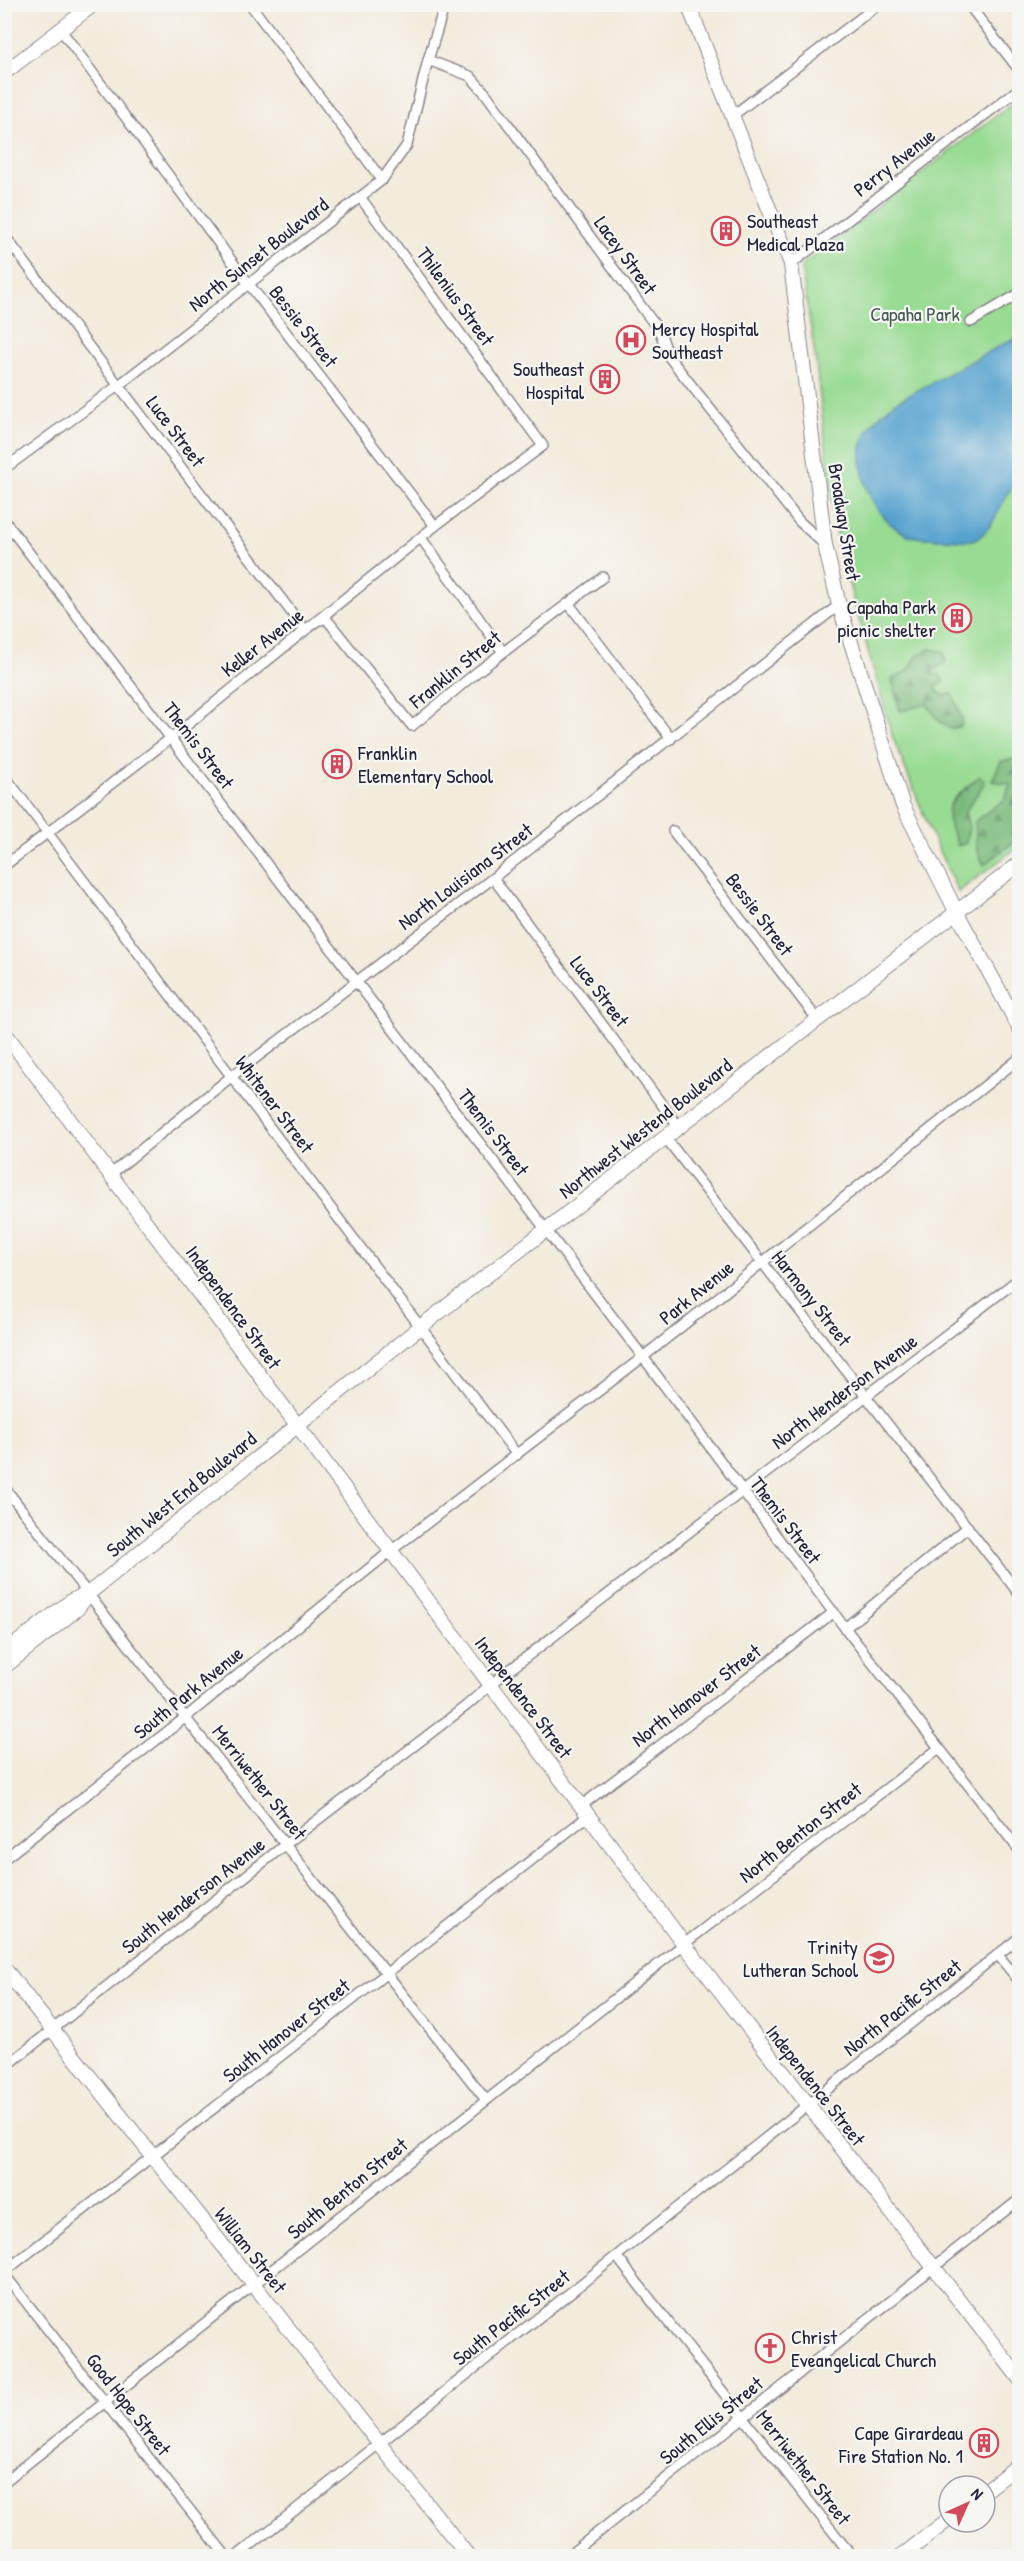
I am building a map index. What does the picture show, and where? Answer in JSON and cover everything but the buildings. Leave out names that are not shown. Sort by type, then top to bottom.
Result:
[{"type":"street","points":[[4,73],[94,4]]},
{"type":"street","points":[[250,4],[382,180]]},
{"type":"street","name":"North Sunset Boulevard","points":[[4,469],[119,385],[382,180],[407,145],[428,60],[445,4]]},
{"type":"street","name":"Broadway Street","points":[[688,4],[791,264],[825,545],[839,605],[903,806],[956,911],[1020,1029]]},
{"type":"street","points":[[732,116],[879,4]]},
{"type":"street","points":[[968,4],[1020,71]]},
{"type":"street","name":"Bessie Street","points":[[61,30],[248,283],[435,526]]},
{"type":"street","name":"Lacey Street","points":[[428,60],[459,69],[470,76],[486,94],[660,332],[669,357],[799,521],[825,545]]},
{"type":"street","name":"Perry Avenue","points":[[791,264],[1020,88]]},
{"type":"street","name":"Thilenius Street","points":[[360,197],[543,446]]},
{"type":"street","name":"Luce Street","points":[[4,235],[305,630]]},
{"type":"street","points":[[971,322],[1020,293]]},
{"type":"street","name":"Keller Avenue","points":[[4,866],[171,738],[435,526],[543,446]]},
{"type":"street","name":"Themis Street","points":[[4,520],[643,1357],[845,1628],[1020,1851]]},
{"type":"street","points":[[422,538],[503,652]]},
{"type":"street","name":"Franklin Street","points":[[305,630],[325,617],[412,726],[503,652],[603,577]]},
{"type":"street","points":[[569,604],[671,739]]},
{"type":"street","name":"North Louisiana Street","points":[[111,1174],[232,1076],[493,878],[839,605]]},
{"type":"street","name":"Whitener Street","points":[[4,775],[517,1455]]},
{"type":"street","name":"Bessie Street","points":[[674,831],[817,1019]]},
{"type":"street","name":"Northwest Westend Boulevard","points":[[297,1425],[678,1126],[1020,864]]},
{"type":"street","name":"Luce Street","points":[[493,878],[678,1126]]},
{"type":"street","name":"Independence Street","points":[[4,1032],[684,1944],[1020,2379]]},
{"type":"street","name":"Park Avenue","points":[[392,1550],[643,1357],[1020,1058]]},
{"type":"street","name":"Harmony Street","points":[[665,1137],[1020,1595]]},
{"type":"street","name":"North Henderson Avenue","points":[[490,1685],[1020,1278]]},
{"type":"street","name":"South West End Boulevard","points":[[4,1667],[77,1609],[89,1593],[297,1425]]},
{"type":"street","name":"Merriwether Street","points":[[4,1487],[486,2100]]},
{"type":"street","points":[[845,1628],[968,1527]]},
{"type":"street","name":"South Park Avenue","points":[[4,1858],[186,1717],[392,1550]]},
{"type":"street","name":"South West End Boulevard","points":[[4,1653],[71,1600],[89,1593]]},
{"type":"street","name":"North Hanover Street","points":[[584,1811],[834,1612]]},
{"type":"street","name":"South Henderson Avenue","points":[[4,2068],[490,1685]]},
{"type":"street","name":"North Benton Street","points":[[684,1944],[938,1749]]},
{"type":"street","name":"South Hanover Street","points":[[4,2273],[387,1974],[584,1811]]},
{"type":"street","name":"North Pacific Street","points":[[807,2104],[1020,1937]]},
{"type":"street","name":"South Benton Street","points":[[4,2482],[684,1944]]},
{"type":"street","points":[[998,1955],[1020,1982]]},
{"type":"street","name":"William Street","points":[[4,1968],[468,2556]]},
{"type":"street","name":"South Pacific Street","points":[[237,2556],[617,2257],[807,2104]]},
{"type":"street","name":"South Ellis Street","points":[[568,2556],[932,2266],[1020,2199]]},
{"type":"street","name":"Merriwether Street","points":[[617,2257],[852,2556]]},
{"type":"street","name":"Good Hope Street","points":[[4,2273],[226,2556]]},
{"type":"street","points":[[997,2482],[1020,2464]]},
{"type":"street","points":[[902,2556],[937,2528]]},
{"type":"green space","name":"Capaha Park","points":[[1019,98],[1019,846],[958,892],[934,840],[893,738],[837,542],[815,355],[801,266]]},
{"type":"green space","points":[[930,649],[944,652],[946,662],[931,672],[939,674],[944,682],[936,686],[938,692],[945,696],[952,693],[962,718],[961,726],[951,729],[939,721],[927,704],[900,711],[892,680],[908,671],[918,655]]},
{"type":"green space","points":[[1019,760],[1019,838],[984,865],[977,850],[975,821],[1005,799],[1010,784],[992,781],[1001,761]]},
{"type":"green space","points":[[980,776],[985,782],[965,812],[969,827],[966,843],[958,846],[949,822],[950,806],[960,793]]},
{"type":"water","points":[[1019,338],[1019,480],[1007,495],[992,523],[980,537],[962,540],[916,537],[899,530],[878,510],[865,483],[861,451],[862,442],[870,428],[894,403],[1009,341]]},
{"type":"place","name":"Southeast Medical Plaza","points":[[726,231]]},
{"type":"place","name":"Mercy Hospital Southeast","points":[[631,340]]},
{"type":"place","name":"Southeast Hospital","points":[[605,379]]},
{"type":"place","name":"Capaha Park picnic shelter","points":[[957,618]]},
{"type":"place","name":"Franklin Elementary School","points":[[337,764]]},
{"type":"place","name":"Trinity Lutheran School","points":[[879,1958]]},
{"type":"place","name":"Christ Eveangelical Church","points":[[770,2348]]},
{"type":"place","name":"Cape Girardeau Fire Station No. 1","points":[[984,2443]]}]
